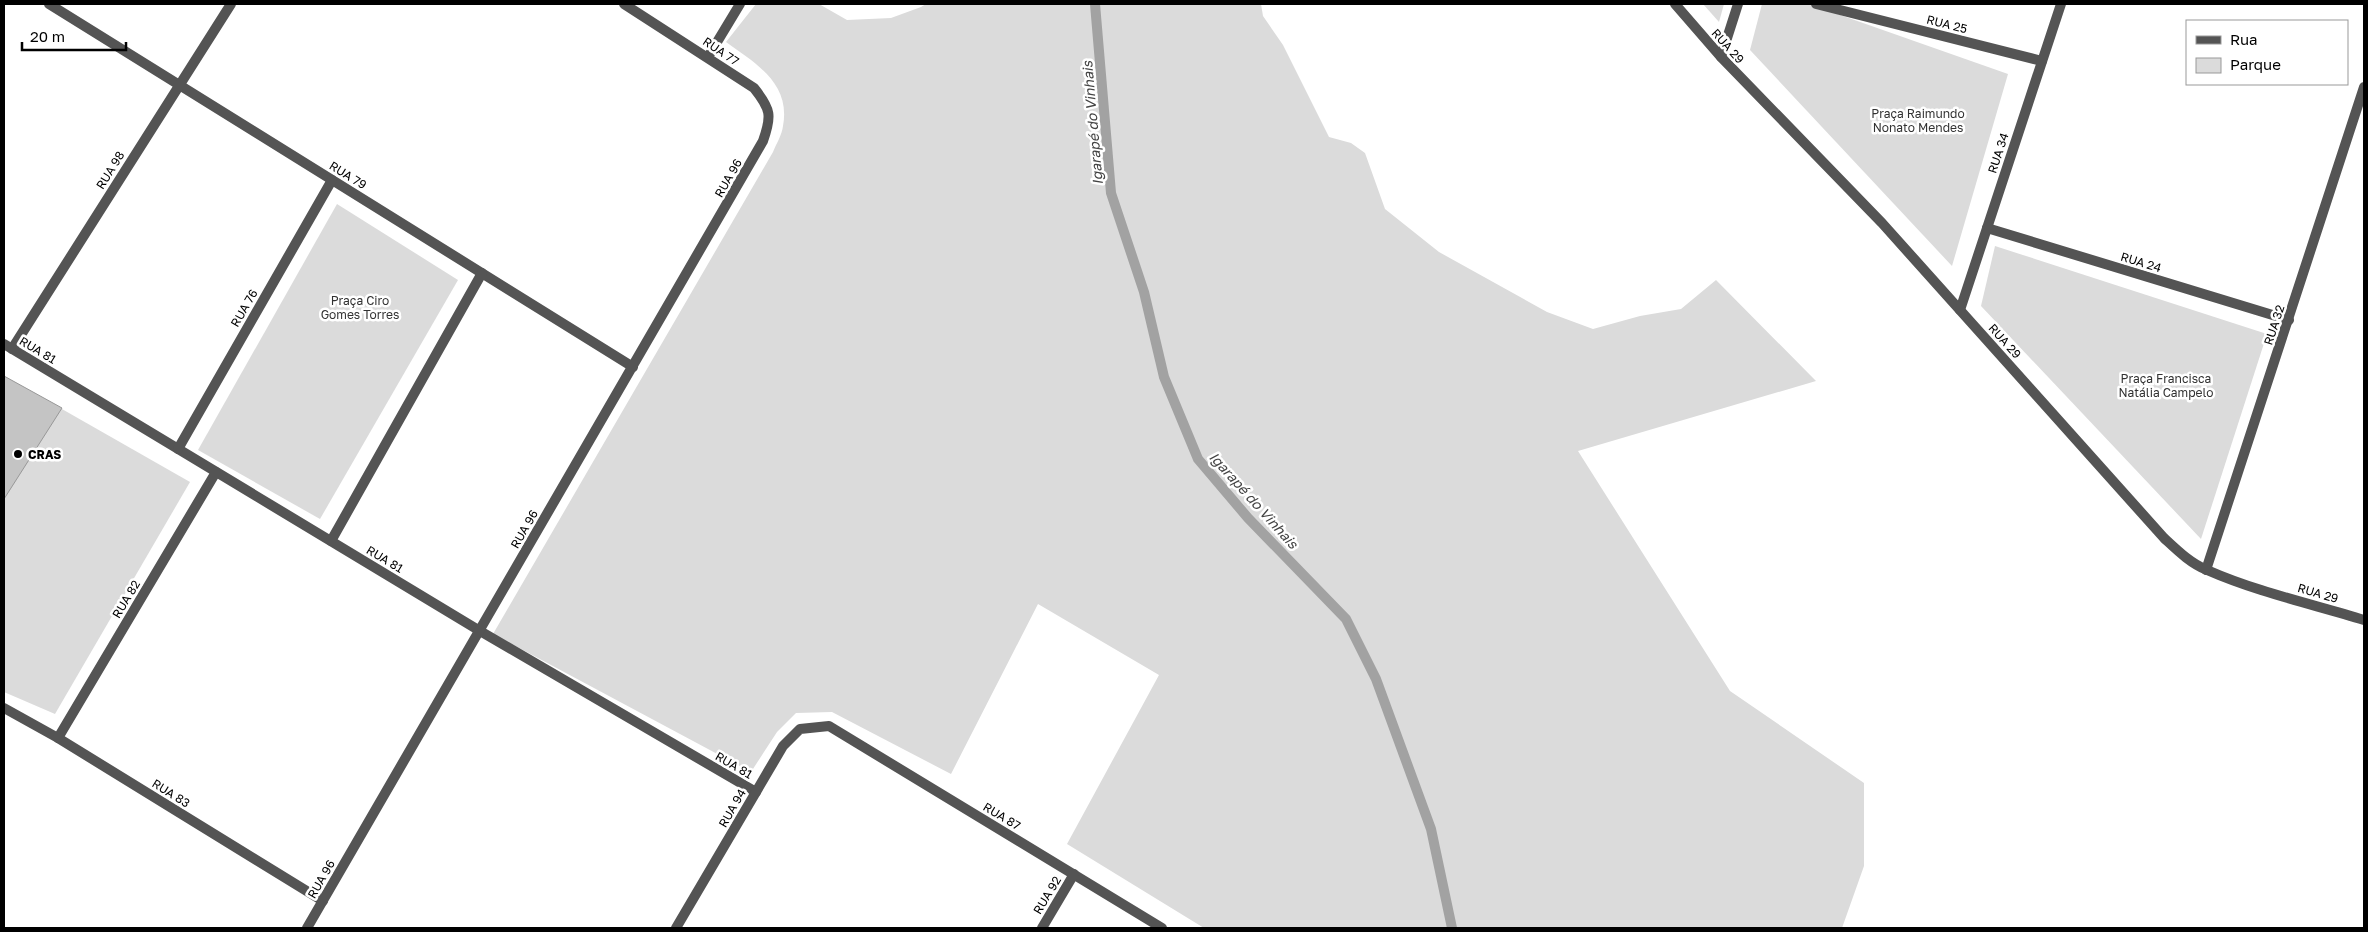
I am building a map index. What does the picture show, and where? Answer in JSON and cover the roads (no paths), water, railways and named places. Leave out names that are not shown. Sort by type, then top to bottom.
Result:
[{"type":"street","name":"RUA 79","points":[[49,4],[633,367]]},
{"type":"street","name":"RUA 98","points":[[8,347],[230,4]]},
{"type":"street","name":"RUA 77","points":[[624,4],[754,88],[766,103],[770,120],[763,142]]},
{"type":"street","points":[[708,57],[740,4]]},
{"type":"street","name":"RUA 29","points":[[1676,4],[1721,57],[1882,224],[2164,538],[2188,559],[2206,570],[2264,590],[2364,620]]},
{"type":"street","points":[[1721,57],[1738,4]]},
{"type":"street","name":"RUA 25","points":[[1816,4],[2042,61]]},
{"type":"street","name":"RUA 34","points":[[1960,310],[2061,4]]},
{"type":"street","name":"RUA 32","points":[[2206,570],[2364,87]]},
{"type":"street","name":"RUA 96","points":[[307,928],[763,142]]},
{"type":"street","name":"RUA 76","points":[[178,449],[332,180]]},
{"type":"street","name":"RUA 24","points":[[1986,228],[2289,320]]},
{"type":"street","points":[[332,541],[482,273]]},
{"type":"street","name":"RUA 81","points":[[8,347],[480,631],[756,792]]},
{"type":"street","name":"RUA 82","points":[[58,738],[216,472]]},
{"type":"street","name":"RUA 83","points":[[4,708],[58,738],[323,901]]},
{"type":"street","name":"RUA 94","points":[[676,928],[783,746],[800,730],[829,726]]},
{"type":"street","name":"RUA 87","points":[[829,726],[1162,928]]},
{"type":"street","name":"RUA 92","points":[[1042,928],[1074,874]]},
{"type":"waterway","name":"Igarapé do Vinhais","points":[[1095,4],[1111,193],[1144,292],[1164,377],[1198,459],[1248,518],[1346,619],[1376,679],[1431,829],[1452,928]]},
{"type":"place","name":"CRAS","points":[[18,454]]},
{"type":"park label","name":"Praça Raimundo Nonato Mendes","points":[[1918,120]]},
{"type":"park label","name":"Praça Ciro Gomes Torres","points":[[360,307]]},
{"type":"park label","name":"Praça Francisca Natália Campelo","points":[[2166,385]]}]
